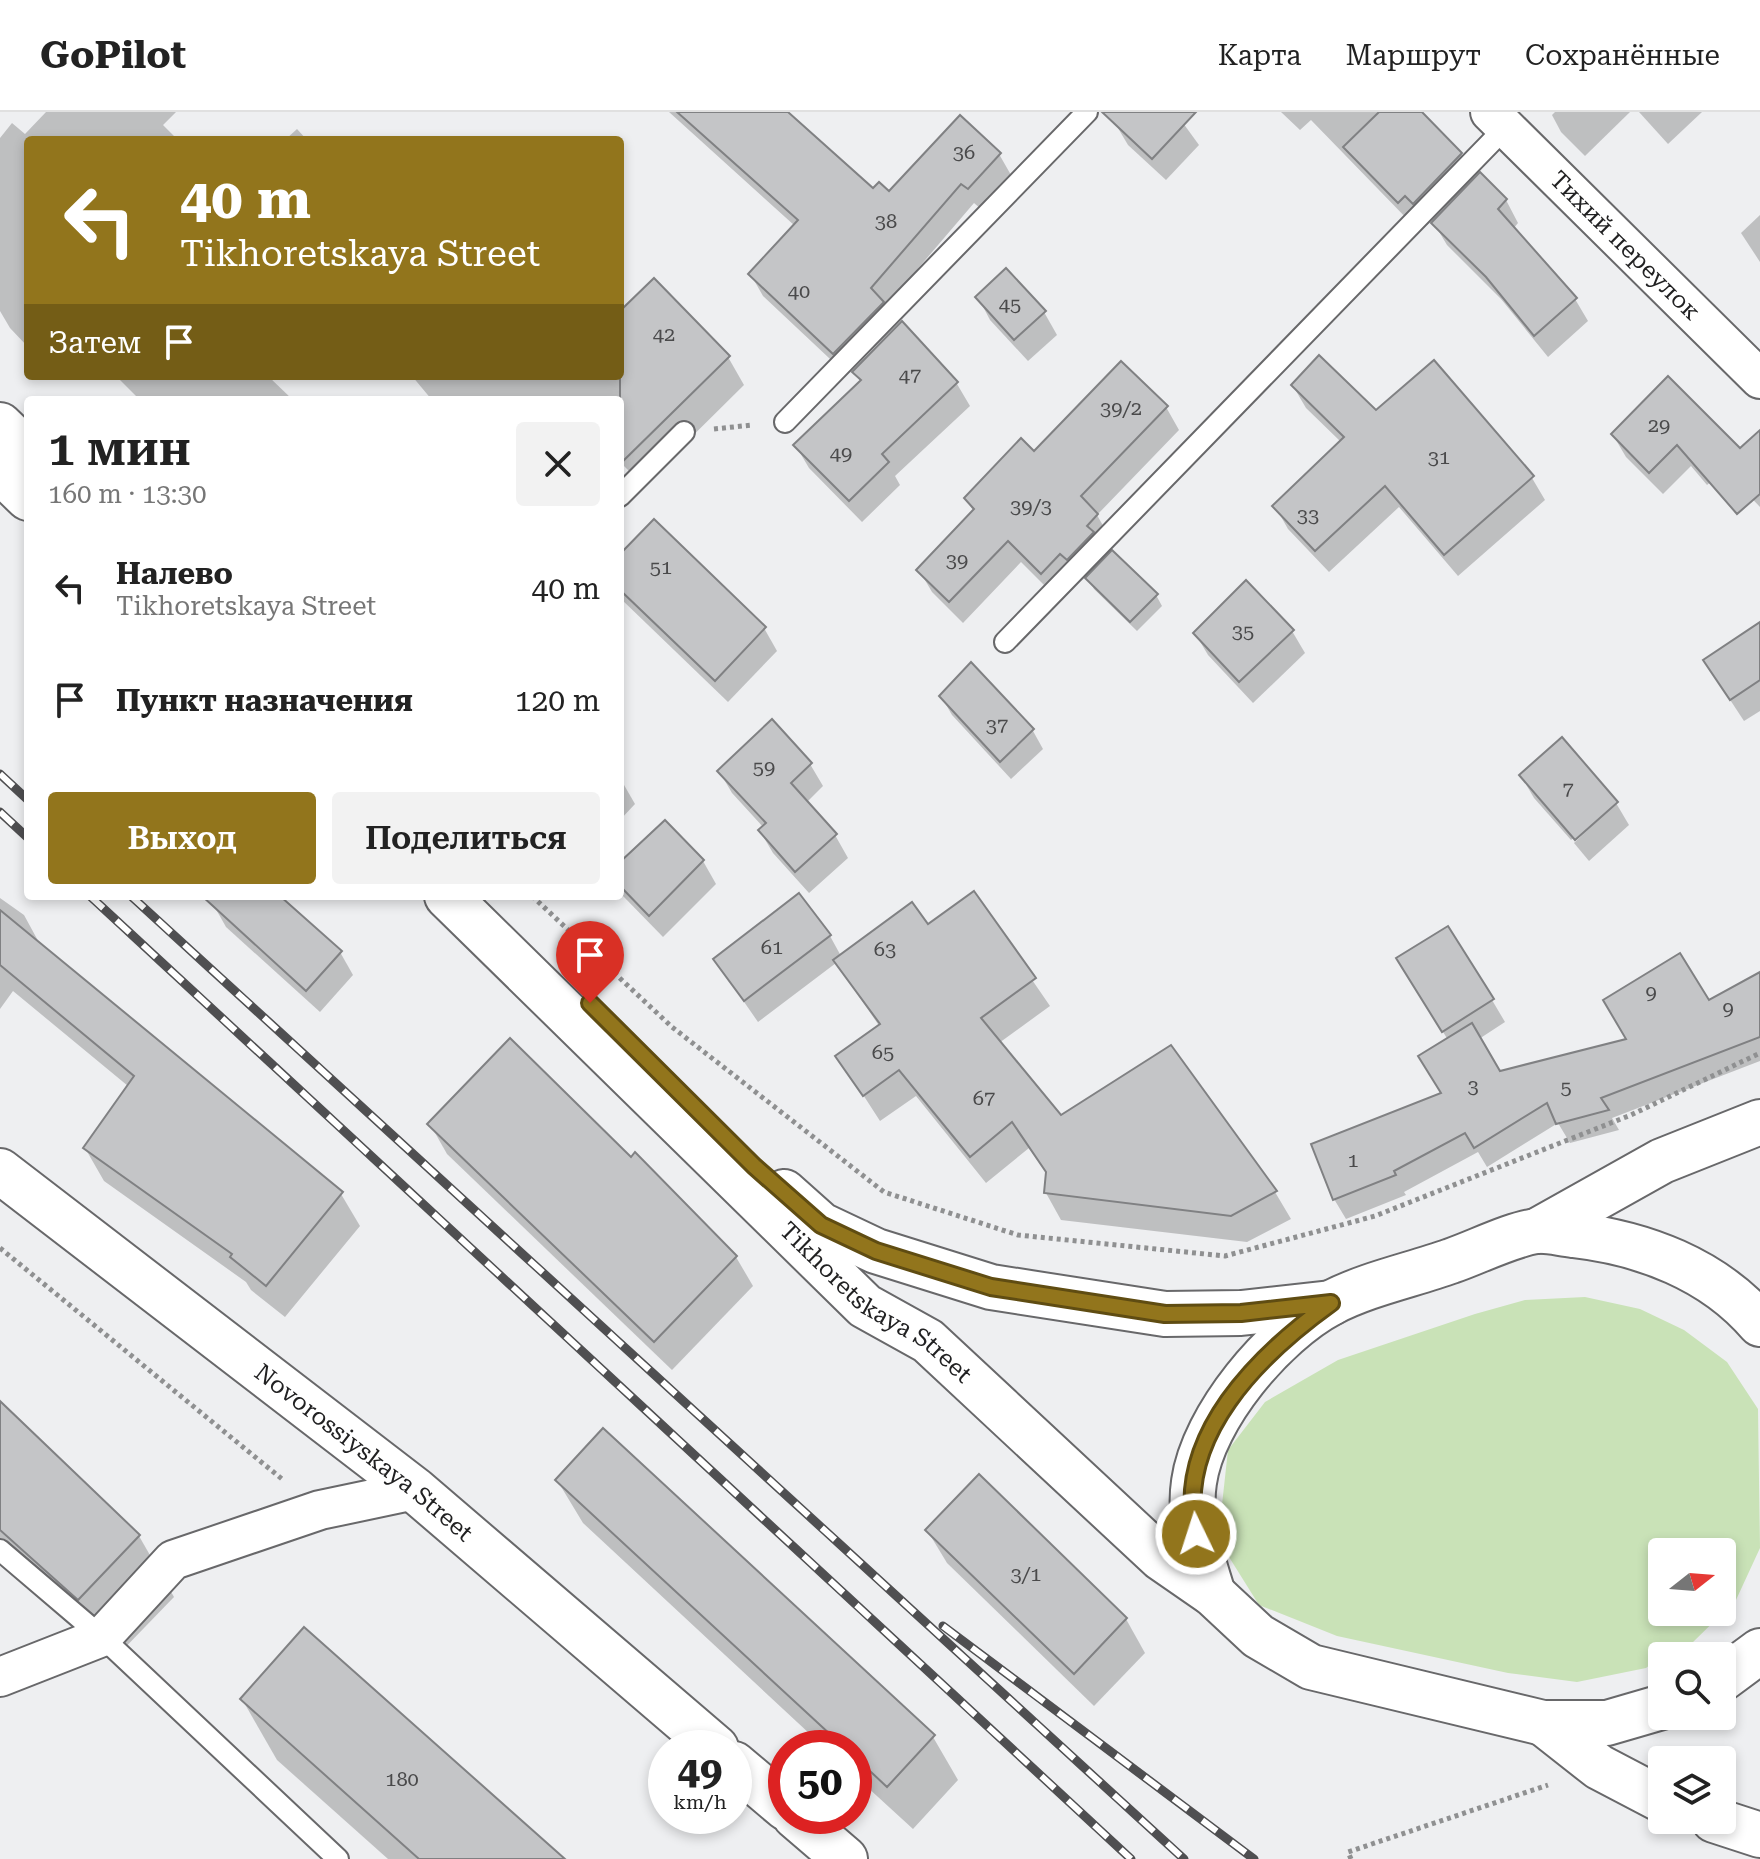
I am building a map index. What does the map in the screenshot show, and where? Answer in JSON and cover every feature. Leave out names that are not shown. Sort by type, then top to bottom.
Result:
[{"type":"main road","points":[[0,425],[24,448]]},
{"type":"main road","points":[[0,471],[24,494]]},
{"type":"main road","name":"Tikhoretskaya Street","points":[[451,900],[865,1306],[928,1341],[1161,1558],[1213,1594],[1258,1636],[1311,1667],[1543,1723]]},
{"type":"main road","name":"Tikhoretskaya Street","points":[[489,900],[676,1090],[821,1225],[876,1251],[991,1287],[1116,1307],[1165,1314],[1241,1313],[1331,1303]]},
{"type":"main road","points":[[1213,1594],[1192,1514],[1194,1480],[1206,1440],[1223,1408],[1296,1328],[1331,1303],[1537,1231],[1662,1161],[1760,1122]]},
{"type":"main road","name":"Novorossiyskaya Street","points":[[0,1171],[415,1490],[695,1730]]},
{"type":"main road","points":[[1537,1231],[1607,1239],[1657,1253],[1724,1290],[1760,1324]]},
{"type":"main road","points":[[1736,1669],[1760,1651]]},
{"type":"main road","points":[[1736,1698],[1760,1690]]},
{"type":"main road","points":[[1607,1723],[1648,1711]]},
{"type":"main road","points":[[1543,1723],[1607,1723],[1648,1718]]},
{"type":"main road","points":[[1543,1723],[1599,1767],[1648,1793]]},
{"type":"main road","points":[[752,1779],[768,1793]]},
{"type":"main road","points":[[1736,1827],[1760,1835]]},
{"type":"main road","points":[[816,1834],[845,1859]]},
{"type":"street","name":"Тихий переулок","points":[[1498,120],[1760,379]]},
{"type":"street","points":[[0,1677],[102,1637],[173,1560],[320,1510],[415,1490]]},
{"type":"lane","points":[[785,422],[1087,112]]},
{"type":"lane","points":[[1005,642],[1498,120]]},
{"type":"lane","points":[[624,492],[684,432]]},
{"type":"lane","points":[[0,1550],[102,1637],[338,1859]]},
{"type":"path","points":[[684,432],[785,422]]},
{"type":"path","points":[[536,900],[672,1027],[884,1192],[1018,1235],[1225,1256],[1375,1216],[1631,1115],[1760,1053]]},
{"type":"path","points":[[0,1248],[320,1510]]},
{"type":"path","points":[[1351,1859],[1348,1852],[1599,1767]]},
{"type":"green space","points":[[1585,1297],[1640,1309],[1684,1330],[1727,1362],[1758,1409],[1760,1548],[1736,1600],[1736,1538],[1648,1538],[1648,1626],[1709,1626],[1693,1642],[1648,1642],[1646,1668],[1577,1682],[1508,1673],[1337,1636],[1259,1605],[1229,1557],[1220,1523],[1228,1450],[1265,1402],[1338,1360],[1525,1300]]},
{"type":"building","points":[[677,112],[788,112],[873,188],[879,182],[889,191],[960,115],[1001,153],[968,189],[961,184],[871,288],[884,302],[833,354],[748,274],[798,220]]},
{"type":"building","points":[[1102,112],[1196,112],[1152,159]]},
{"type":"building","points":[[1379,112],[1422,112],[1462,153],[1413,204],[1405,196],[1398,203],[1343,147]]},
{"type":"building","points":[[1480,172],[1507,199],[1498,209],[1577,298],[1534,336],[1486,277],[1431,223]]},
{"type":"building","points":[[1006,268],[1046,311],[1014,340],[975,297]]},
{"type":"building","points":[[654,278],[730,356],[624,460],[624,396],[620,396],[620,380],[624,380],[624,307]]},
{"type":"building","points":[[902,321],[958,382],[882,454],[889,462],[849,501],[793,445],[861,380],[852,372]]},
{"type":"building","points":[[1319,355],[1376,410],[1434,360],[1534,476],[1444,555],[1385,486],[1315,551],[1272,506],[1344,437],[1291,385]]},
{"type":"building","points":[[1121,361],[1168,406],[1081,496],[1098,514],[1087,526],[1094,532],[1067,560],[1060,554],[1041,574],[1008,541],[949,602],[916,570],[974,509],[964,498],[1021,438],[1034,451]]},
{"type":"building","points":[[1668,376],[1740,448],[1760,430],[1760,494],[1737,514],[1677,445],[1649,473],[1611,434]]},
{"type":"building","points":[[654,519],[766,627],[715,681],[624,594],[624,550]]},
{"type":"building","points":[[1112,550],[1158,594],[1130,622],[1085,578]]},
{"type":"building","points":[[1246,580],[1294,630],[1239,682],[1193,633]]},
{"type":"building","points":[[1760,622],[1760,680],[1730,700],[1703,660]]},
{"type":"building","points":[[971,662],[1034,729],[1000,762],[939,696]]},
{"type":"building","points":[[772,719],[812,763],[791,783],[837,834],[795,872],[758,830],[766,823],[717,771]]},
{"type":"building","points":[[1562,737],[1618,802],[1575,840],[1519,775]]},
{"type":"building","points":[[665,820],[704,860],[649,916],[624,890],[624,858]]},
{"type":"building","points":[[974,891],[1036,978],[981,1018],[1061,1115],[1171,1045],[1277,1191],[1231,1216],[1044,1193],[1046,1172],[1012,1122],[970,1157],[899,1070],[863,1096],[835,1056],[880,1024],[833,960],[912,902],[928,924]]},
{"type":"building","points":[[799,893],[831,935],[744,1001],[713,959]]},
{"type":"building","points":[[206,900],[285,900],[342,951],[306,991]]},
{"type":"building","points":[[0,910],[343,1192],[266,1286],[230,1257],[232,1254],[83,1148],[134,1076],[0,965]]},
{"type":"building","points":[[1448,926],[1494,999],[1442,1032],[1396,958]]},
{"type":"building","points":[[1680,953],[1709,1000],[1760,972],[1760,1037],[1601,1098],[1609,1110],[1556,1124],[1547,1103],[1474,1148],[1465,1133],[1394,1171],[1396,1175],[1333,1200],[1311,1144],[1441,1093],[1418,1056],[1472,1023],[1500,1071],[1626,1039],[1603,1000]]},
{"type":"building","points":[[510,1038],[631,1157],[635,1152],[737,1256],[654,1342],[427,1124]]},
{"type":"building","points":[[0,1401],[140,1535],[78,1600],[0,1530]]},
{"type":"building","points":[[603,1428],[935,1735],[887,1787],[872,1773],[872,1730],[826,1730],[555,1480]]},
{"type":"building","points":[[979,1474],[1127,1618],[1074,1674],[925,1530]]},
{"type":"building","points":[[304,1627],[565,1859],[419,1859],[240,1699]]},
{"type":"railway","points":[[0,774],[24,796]]},
{"type":"railway","points":[[0,812],[24,834]]},
{"type":"railway","points":[[94,900],[1131,1859]]},
{"type":"railway","points":[[135,900],[1184,1859]]},
{"type":"railway","points":[[943,1626],[1254,1859]]},
{"type":"route","points":[[590,1003],[754,1166],[821,1225],[876,1251],[991,1287],[1165,1314],[1241,1313],[1331,1303],[1296,1328],[1271,1352],[1223,1408],[1206,1440],[1194,1480],[1192,1514],[1196,1534]]}]
